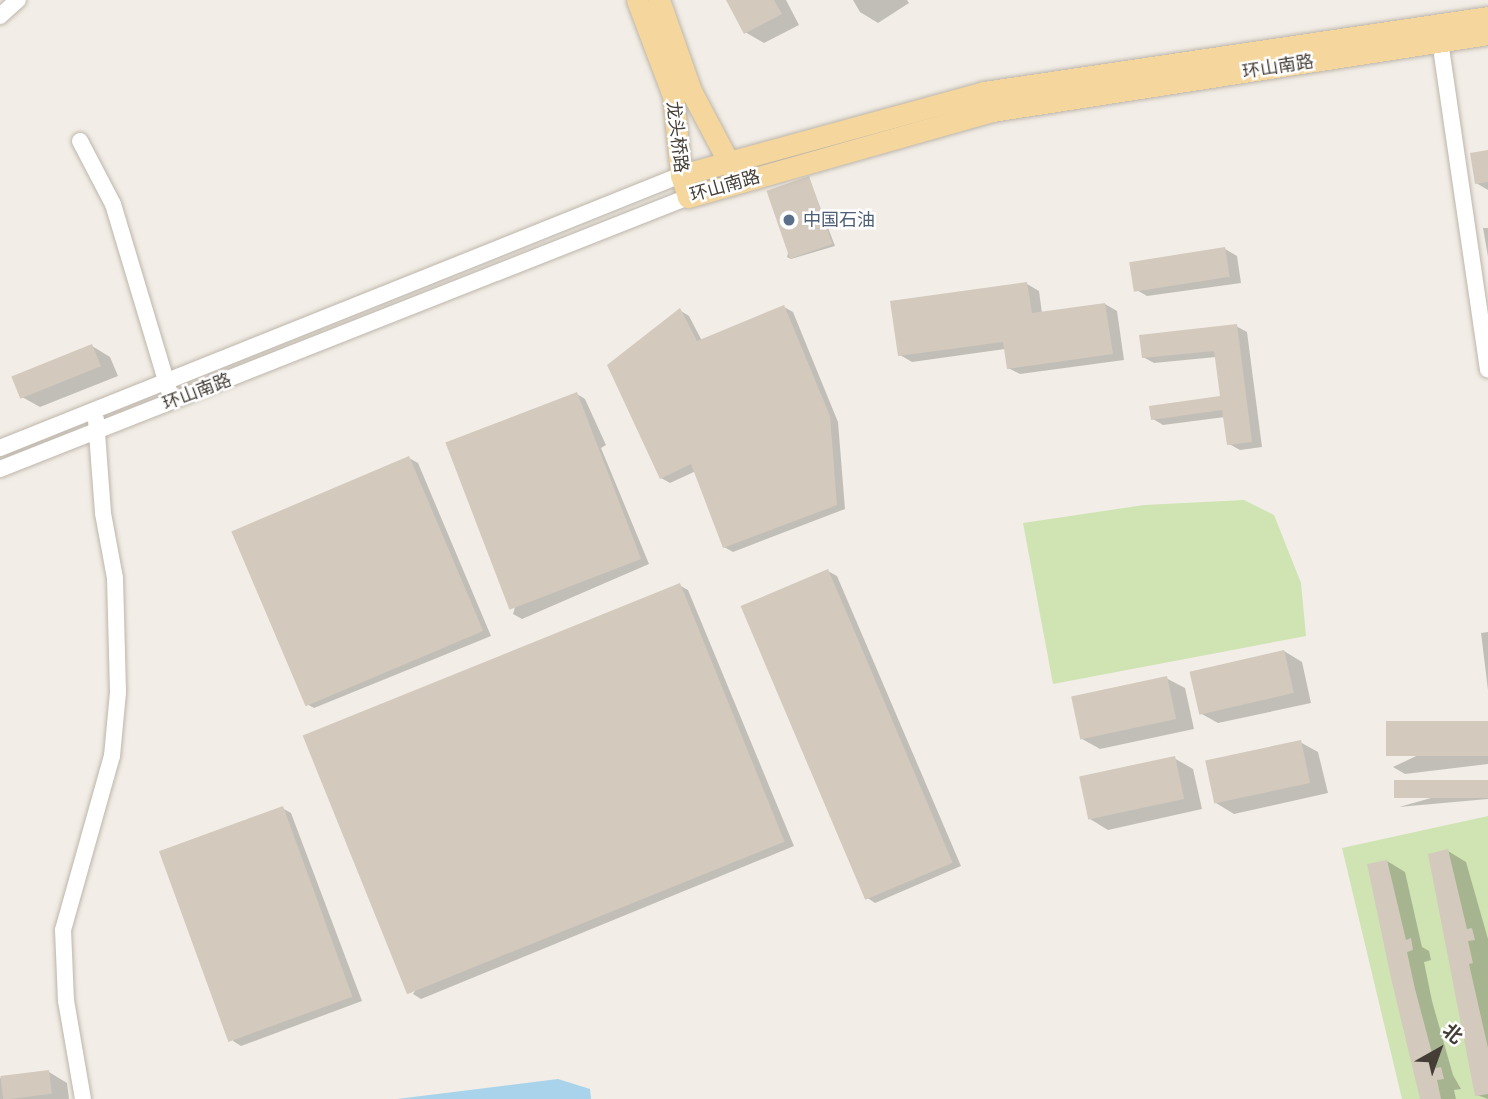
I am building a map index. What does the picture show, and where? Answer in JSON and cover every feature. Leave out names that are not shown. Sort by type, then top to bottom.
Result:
[{"type":"main road","name":"龙头桥路","points":[[637,0],[673,96],[681,175],[688,197]]},
{"type":"main road","name":"龙头桥路","points":[[659,0],[691,91],[739,182]]},
{"type":"main road","name":"环山南路","points":[[681,175],[984,92],[1488,17]]},
{"type":"main road","name":"环山南路","points":[[688,197],[992,111],[1488,34]]},
{"type":"street","points":[[0,16],[18,0]]},
{"type":"street","points":[[1440,41],[1488,370]]},
{"type":"street","points":[[80,141],[113,204],[172,403]]},
{"type":"street","name":"环山南路","points":[[0,448],[681,175]]},
{"type":"street","name":"环山南路","points":[[0,469],[97,428],[172,403],[688,197]]},
{"type":"street","points":[[83,1099],[66,1001],[63,930],[112,756],[118,692],[115,578],[103,513],[95,410]]},
{"type":"green space","points":[[1244,500],[1274,515],[1301,583],[1306,636],[1053,684],[1023,523],[1144,505]]},
{"type":"green space","points":[[1488,816],[1488,1099],[1402,1099],[1342,848]]},
{"type":"water","points":[[558,1079],[590,1089],[591,1099],[397,1099]]},
{"type":"building","points":[[726,0],[774,0],[782,14],[744,34]]},
{"type":"building","points":[[1488,150],[1488,182],[1475,184],[1470,153]]},
{"type":"building","points":[[809,176],[832,244],[790,259],[766,191]]},
{"type":"building","points":[[1225,247],[1230,277],[1134,292],[1129,262]]},
{"type":"building","points":[[1027,282],[1032,313],[1105,303],[1113,354],[1007,369],[1003,342],[898,356],[890,301]]},
{"type":"building","points":[[784,305],[830,416],[837,505],[723,548],[691,464],[660,479],[607,365],[680,308],[697,341]]},
{"type":"building","points":[[1237,324],[1252,442],[1227,445],[1222,410],[1151,420],[1149,406],[1220,396],[1214,351],[1142,358],[1139,335]]},
{"type":"building","points":[[92,344],[101,366],[20,399],[11,377]]},
{"type":"building","points":[[577,392],[641,559],[510,610],[445,443]]},
{"type":"building","points":[[409,456],[483,631],[306,706],[231,531]]},
{"type":"building","points":[[828,569],[953,863],[865,900],[741,606]]},
{"type":"building","points":[[680,583],[785,842],[407,994],[303,735]]},
{"type":"building","points":[[1284,650],[1294,693],[1199,715],[1189,672]]},
{"type":"building","points":[[1167,676],[1176,719],[1080,739],[1071,696]]},
{"type":"building","points":[[1386,721],[1488,721],[1488,756],[1386,756]]},
{"type":"building","points":[[1301,740],[1310,783],[1214,803],[1205,760]]},
{"type":"building","points":[[1175,756],[1184,799],[1088,819],[1079,776]]},
{"type":"building","points":[[1394,780],[1488,780],[1488,798],[1394,798]]},
{"type":"building","points":[[283,806],[352,997],[228,1042],[159,851]]},
{"type":"building","points":[[1448,849],[1467,929],[1472,928],[1475,940],[1468,941],[1473,963],[1469,964],[1488,1048],[1488,1094],[1475,1096],[1428,854]]},
{"type":"building","points":[[1387,860],[1406,940],[1411,938],[1413,950],[1407,952],[1415,989],[1436,1068],[1441,1067],[1444,1079],[1437,1080],[1441,1099],[1420,1099],[1391,978],[1367,864]]},
{"type":"building","points":[[49,1070],[52,1094],[3,1099],[0,1076]]},
{"type":"place","name":"中国石油","points":[[789,220]]}]
